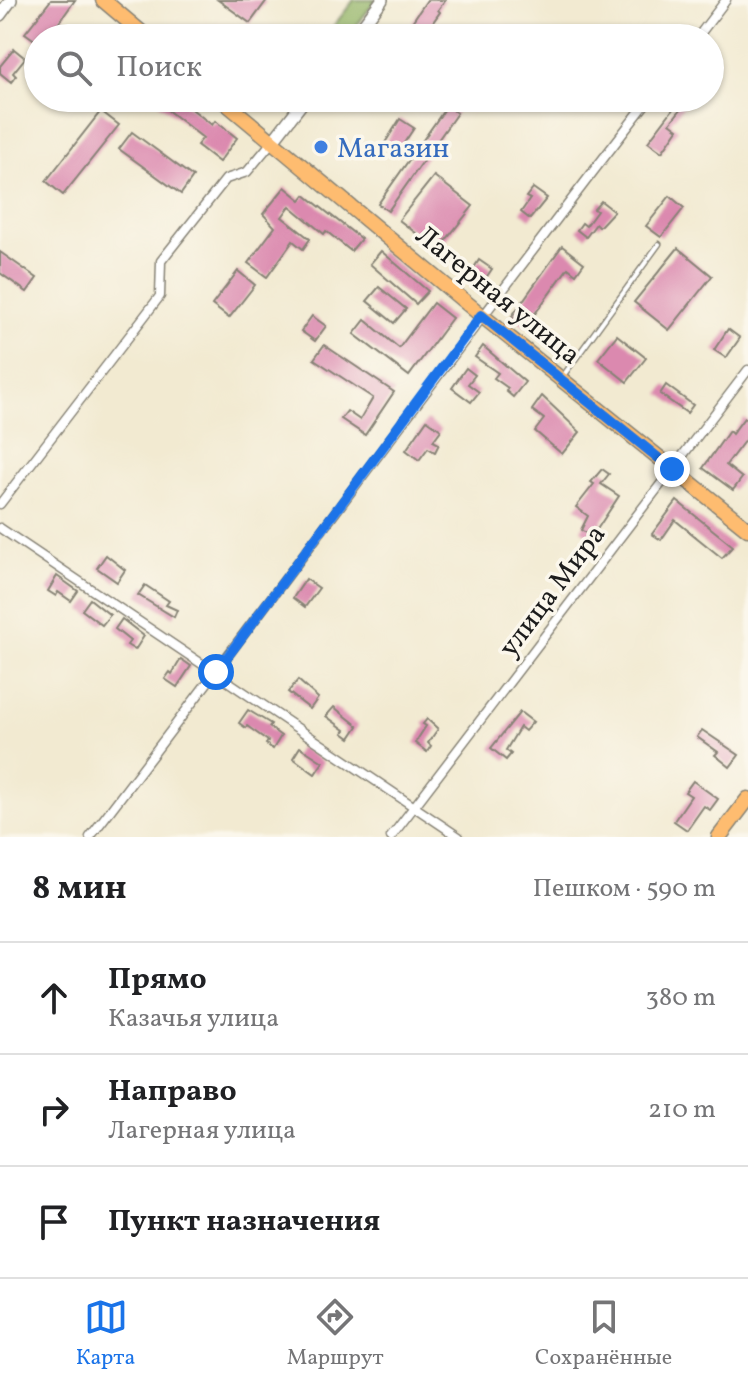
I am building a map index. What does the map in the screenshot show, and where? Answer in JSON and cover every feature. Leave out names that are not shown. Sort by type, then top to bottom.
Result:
[{"type":"main road","points":[[103,0],[131,24]]},
{"type":"main road","name":"Лагерная улица","points":[[237,112],[481,315],[748,529]]},
{"type":"main road","points":[[719,837],[748,799]]},
{"type":"street","points":[[0,15],[11,0]]},
{"type":"street","points":[[364,24],[382,0]]},
{"type":"street","points":[[708,24],[726,0]]},
{"type":"street","points":[[0,504],[160,296],[161,261],[226,179],[247,172],[295,112]]},
{"type":"street","points":[[90,837],[481,315],[639,112]]},
{"type":"street","name":"улица Мира","points":[[391,837],[748,370]]},
{"type":"street","points":[[0,528],[459,837]]},
{"type":"lane","points":[[562,378],[659,244]]},
{"type":"green space","points":[[354,0],[376,0],[358,24],[335,24]]},
{"type":"building","points":[[51,0],[75,0],[58,24],[32,24]]},
{"type":"building","points":[[218,0],[267,0],[250,23]]},
{"type":"building","points":[[427,0],[445,0],[432,24],[412,22]]},
{"type":"building","points":[[14,49],[24,57],[13,73],[16,76],[11,82],[0,73],[0,66]]},
{"type":"building","points":[[100,112],[119,125],[63,195],[46,181]]},
{"type":"building","points":[[170,112],[196,112],[212,125],[215,121],[237,138],[219,162],[197,145],[203,138]]},
{"type":"building","points":[[443,112],[457,113],[388,211],[378,204]]},
{"type":"building","points":[[671,112],[679,112],[670,123],[678,129],[662,152],[648,142]]},
{"type":"building","points":[[400,119],[414,128],[396,155],[383,146]]},
{"type":"building","points":[[132,132],[193,177],[181,194],[119,149]]},
{"type":"building","points":[[434,176],[473,206],[438,250],[399,220]]},
{"type":"building","points":[[285,187],[301,200],[305,195],[361,239],[351,251],[290,206],[282,217],[310,239],[303,249],[293,241],[267,277],[248,263],[275,227],[263,214]]},
{"type":"building","points":[[533,188],[547,198],[530,219],[521,212]]},
{"type":"building","points":[[670,196],[684,208],[661,237],[646,226]]},
{"type":"building","points":[[601,201],[614,211],[599,227],[596,224],[586,237],[577,230],[582,223],[586,226]]},
{"type":"building","points":[[562,246],[584,263],[576,274],[568,268],[526,326],[512,316]]},
{"type":"building","points":[[678,248],[712,276],[669,330],[634,302]]},
{"type":"building","points":[[381,251],[428,291],[416,304],[370,264]]},
{"type":"building","points":[[0,252],[37,278],[27,292],[0,273]]},
{"type":"building","points":[[479,260],[492,269],[478,289],[466,280]]},
{"type":"building","points":[[238,271],[255,285],[229,318],[212,305]]},
{"type":"building","points":[[379,287],[406,309],[394,323],[367,301]]},
{"type":"building","points":[[433,303],[452,318],[409,376],[354,334],[365,320],[399,348]]},
{"type":"building","points":[[312,316],[326,326],[315,341],[301,331]]},
{"type":"building","points":[[728,329],[740,338],[726,358],[714,350]]},
{"type":"building","points":[[617,335],[646,358],[627,382],[598,359]]},
{"type":"building","points":[[324,345],[394,392],[365,435],[341,419],[347,411],[360,420],[373,398],[314,359]]},
{"type":"building","points":[[483,346],[525,382],[513,397],[506,391],[508,388],[494,378],[498,373],[475,357]]},
{"type":"building","points":[[466,368],[475,375],[468,384],[479,392],[471,402],[452,388]]},
{"type":"building","points":[[666,385],[693,405],[687,413],[660,394]]},
{"type":"building","points":[[542,396],[580,432],[562,454],[535,431],[544,419],[532,410]]},
{"type":"building","points":[[744,418],[748,421],[748,436],[726,465],[742,478],[733,490],[703,468],[729,431],[732,434]]},
{"type":"building","points":[[427,420],[441,430],[433,441],[439,444],[435,452],[428,448],[419,460],[406,450]]},
{"type":"building","points":[[602,469],[609,474],[601,484],[619,496],[592,537],[581,530],[588,516],[576,507]]},
{"type":"building","points":[[677,501],[733,546],[722,558],[675,520],[661,540],[652,534]]},
{"type":"building","points":[[106,555],[125,570],[117,582],[97,568]]},
{"type":"building","points":[[57,576],[78,591],[71,601],[58,592],[56,596],[48,591]]},
{"type":"building","points":[[306,579],[319,588],[305,607],[293,598]]},
{"type":"building","points":[[145,585],[169,601],[166,605],[177,610],[174,617],[138,595]]},
{"type":"building","points":[[90,599],[110,615],[102,625],[82,610]]},
{"type":"building","points":[[122,619],[144,636],[135,650],[127,645],[130,641],[115,629]]},
{"type":"building","points":[[181,659],[191,666],[177,687],[165,679]]},
{"type":"building","points":[[298,680],[318,698],[310,709],[288,692]]},
{"type":"building","points":[[334,707],[358,726],[350,738],[343,733],[345,730],[326,716]]},
{"type":"building","points":[[248,710],[271,724],[269,727],[281,736],[273,749],[266,744],[268,741],[239,723]]},
{"type":"building","points":[[520,712],[533,722],[525,731],[520,727],[506,750],[511,754],[506,760],[491,748]]},
{"type":"building","points":[[427,719],[438,729],[428,743],[431,746],[427,752],[415,743]]},
{"type":"building","points":[[702,730],[739,755],[730,767],[715,755],[718,752],[697,737]]},
{"type":"building","points":[[300,747],[323,762],[315,774],[293,758]]},
{"type":"building","points":[[693,781],[718,799],[710,810],[704,806],[687,830],[674,821],[691,796],[685,792]]},
{"type":"place","name":"Магазин","points":[[321,147]]},
{"type":"route","points":[[216,672],[481,315],[672,469]]}]
